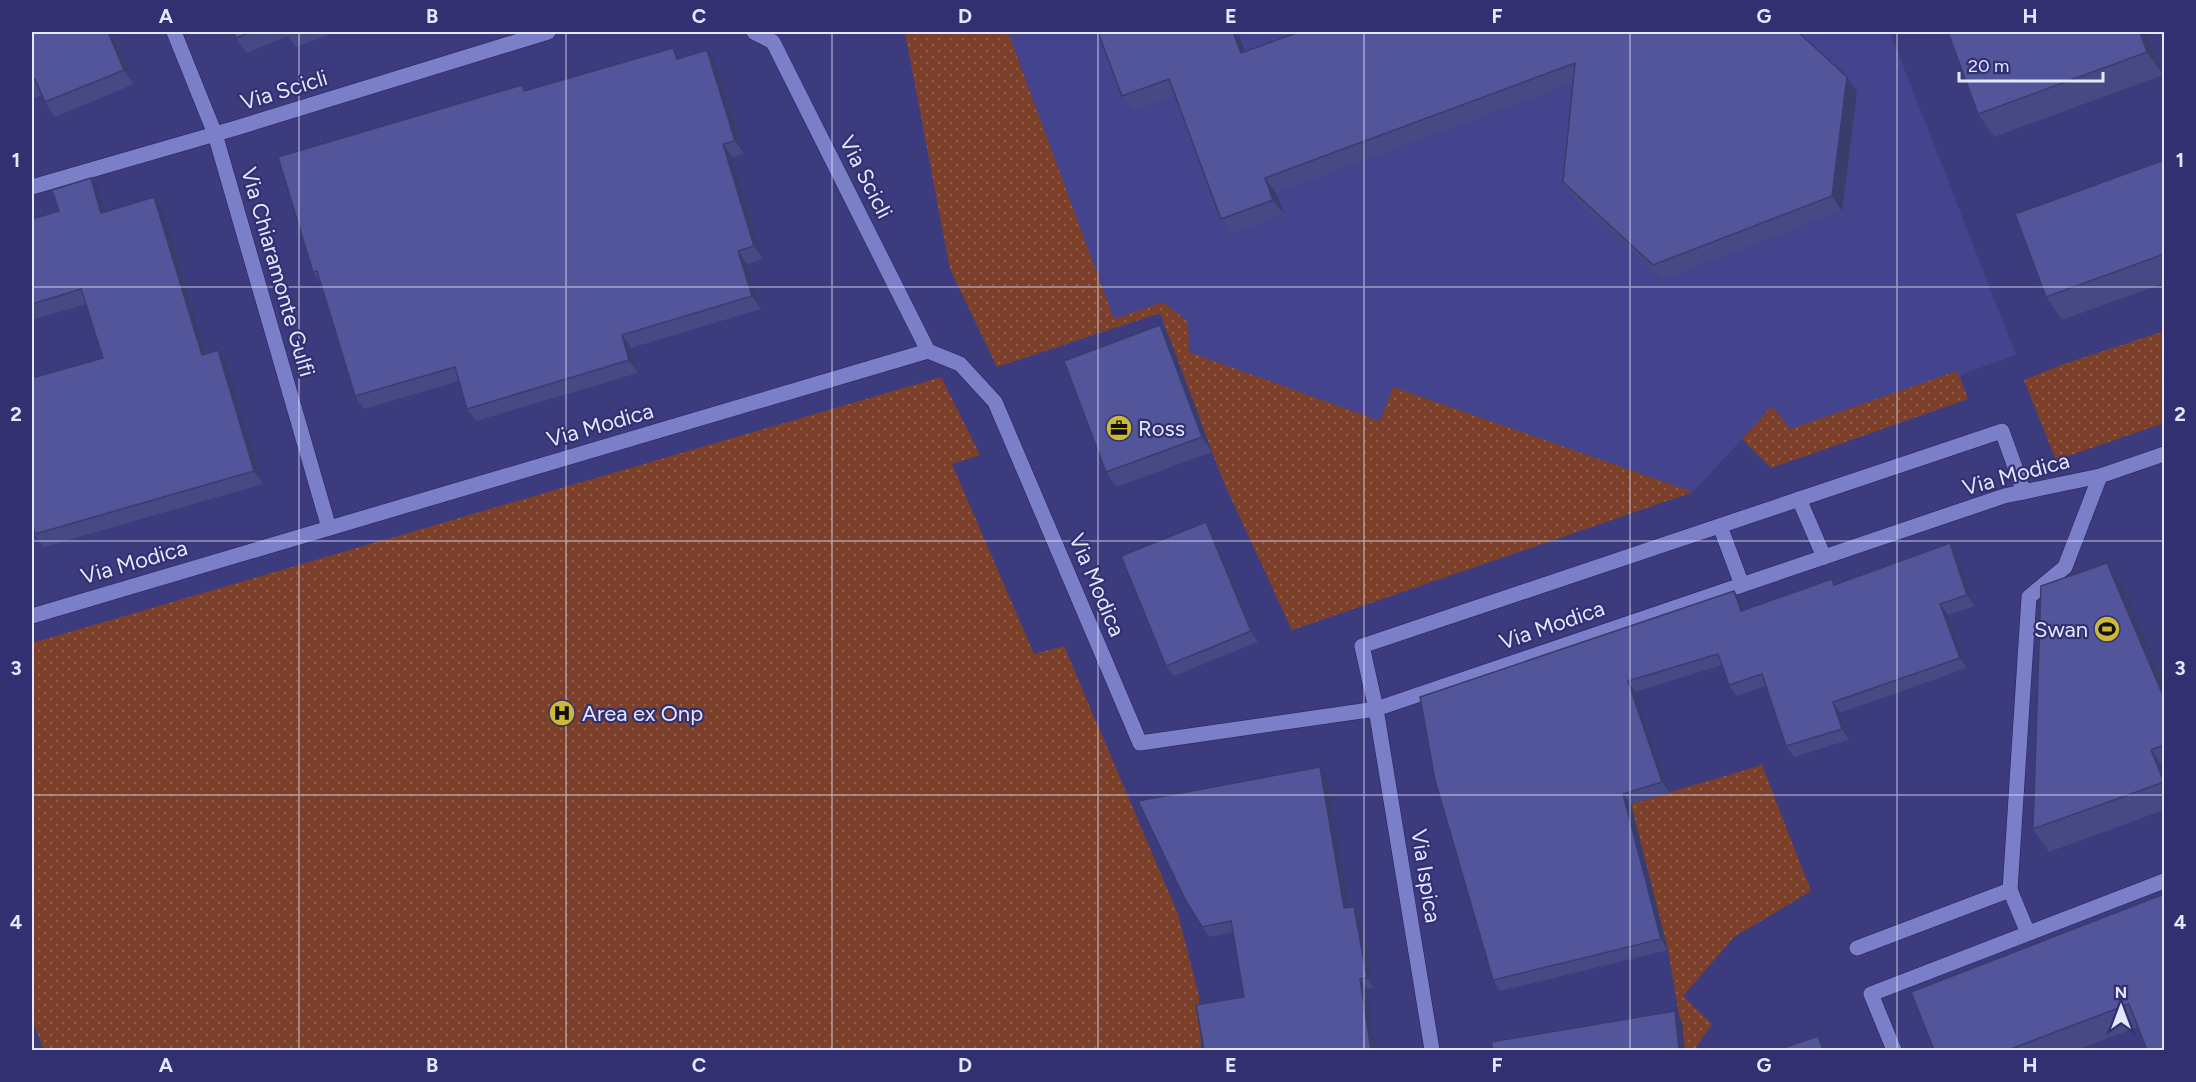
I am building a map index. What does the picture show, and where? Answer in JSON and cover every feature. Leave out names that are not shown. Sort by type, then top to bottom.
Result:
[{"type":"street","name":"Via Chiaramonte Gulfi","points":[[174,32],[215,134],[329,528]]},
{"type":"street","name":"Via Scicli","points":[[32,187],[215,134],[548,32]]},
{"type":"street","name":"Via Scicli","points":[[754,32],[773,42],[928,351]]},
{"type":"street","name":"Via Modica","points":[[32,616],[928,351],[960,364],[995,402],[1140,743],[1376,709],[2004,496],[2100,476],[2164,454]]},
{"type":"street","points":[[1743,585],[1720,526],[2002,431],[2024,492]]},
{"type":"street","points":[[2028,933],[2010,890],[2029,597],[2065,567],[2100,476]]},
{"type":"street","points":[[1799,499],[1824,557]]},
{"type":"street","name":"Via Ispica","points":[[1432,1050],[1376,709],[1362,646],[1720,526]]},
{"type":"street","points":[[1893,1050],[1871,994],[2164,881]]},
{"type":"street","points":[[1857,948],[2010,890]]},
{"type":"shaded area","points":[[905,32],[1890,32],[2016,355],[1960,375],[1968,399],[1771,468],[1742,439],[1693,492],[1292,630],[1224,483],[1160,313],[997,367],[950,269]]},
{"type":"shaded area","points":[[905,32],[1008,32],[1114,319],[1163,302],[1188,322],[1189,352],[1380,421],[1393,387],[1693,492],[1292,630],[1224,483],[1160,313],[997,367],[950,269]]},
{"type":"shaded area","points":[[2164,331],[2164,423],[2056,460],[2024,380],[2061,365]]},
{"type":"shaded area","points":[[1957,371],[1968,399],[1771,468],[1742,439],[1772,406],[1790,429]]},
{"type":"shaded area","name":"Area ex Onp","points":[[941,377],[980,455],[952,464],[1034,654],[1064,646],[1178,914],[1199,996],[1201,1050],[44,1050],[32,1020],[32,643]]},
{"type":"shaded area","points":[[1762,765],[1811,891],[1734,937],[1683,996],[1712,1024],[1694,1050],[1685,1050],[1668,950],[1630,804]]},
{"type":"building","points":[[32,32],[108,32],[124,70],[45,102],[35,79],[32,81]]},
{"type":"building","points":[[234,32],[251,32],[236,38]]},
{"type":"building","points":[[1098,32],[1233,32],[1241,53],[1299,32],[1798,32],[1847,77],[1832,196],[1653,265],[1563,182],[1575,63],[1265,178],[1273,200],[1221,219],[1169,79],[1122,96]]},
{"type":"building","points":[[1948,32],[2140,32],[2147,52],[1978,114]]},
{"type":"building","points":[[673,48],[677,59],[707,50],[735,141],[723,144],[754,246],[738,251],[752,296],[622,335],[629,360],[467,409],[455,367],[355,396],[317,271],[313,272],[278,157],[522,85],[524,91]]},
{"type":"building","points":[[2164,160],[2164,254],[2046,297],[2015,214]]},
{"type":"building","points":[[91,178],[101,213],[154,197],[202,355],[218,350],[254,471],[35,534],[32,523],[32,378],[103,358],[81,289],[32,304],[32,219],[59,211],[52,190]]},
{"type":"building","points":[[1160,325],[1202,437],[1106,472],[1064,361]]},
{"type":"building","points":[[1206,522],[1251,631],[1166,666],[1121,556]]},
{"type":"building","points":[[1950,543],[1967,595],[1940,604],[1960,658],[1833,702],[1842,729],[1786,746],[1762,674],[1729,685],[1718,654],[1628,681],[1662,782],[1623,794],[1661,939],[1493,980],[1435,780],[1420,697],[1734,591],[1741,611],[1832,579],[1834,585]]},
{"type":"building","points":[[2107,563],[2164,698],[2164,745],[2151,750],[2164,782],[2033,829],[2041,586]]},
{"type":"building","points":[[1320,767],[1344,908],[1354,907],[1367,978],[1360,979],[1371,1050],[1204,1050],[1196,1005],[1244,997],[1231,921],[1202,927],[1186,901],[1138,801]]},
{"type":"building","points":[[2164,894],[2164,1050],[2147,1050],[2129,1004],[2008,1050],[1934,1050],[1911,992]]},
{"type":"building","points":[[1675,1011],[1679,1050],[1493,1050],[1491,1042]]},
{"type":"building","points":[[1818,1036],[1823,1050],[1778,1050]]},
{"type":"place","name":"Ross","points":[[1119,428]]},
{"type":"place","name":"Swan","points":[[2107,629]]},
{"type":"place","name":"Area ex Onp","points":[[562,713]]}]
